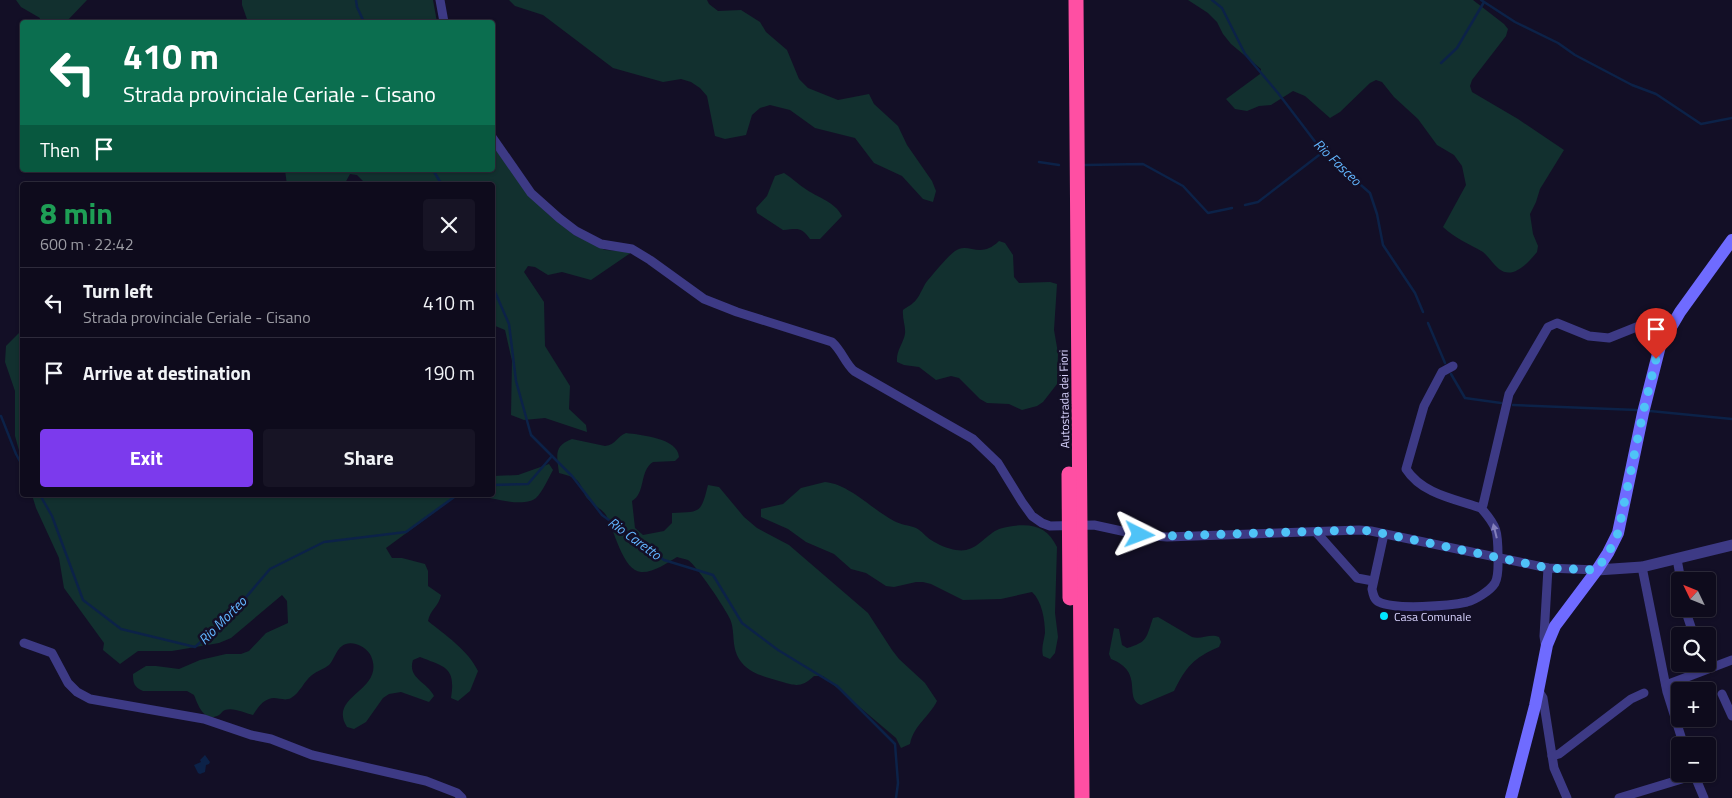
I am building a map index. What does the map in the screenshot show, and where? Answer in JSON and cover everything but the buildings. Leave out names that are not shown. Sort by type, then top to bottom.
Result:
[{"type":"highway","name":"Autostrada dei Fiori","points":[[1066,0],[1072,798]]},
{"type":"highway","name":"Autostrada dei Fiori","points":[[1076,0],[1082,798]]},
{"type":"main road","points":[[1511,798],[1538,690],[1547,645],[1561,616],[1608,554],[1618,533],[1660,346],[1673,324],[1732,240]]},
{"type":"street","points":[[440,0],[444,20]]},
{"type":"street","points":[[495,141],[531,193],[576,231],[601,244],[632,249],[704,299],[737,312],[832,342],[838,347],[847,365],[854,372],[974,439],[998,463],[1032,516],[1050,526],[1094,525],[1140,535],[1167,536],[1359,530],[1548,568],[1596,570],[1642,567],[1732,545]]},
{"type":"street","points":[[1481,508],[1509,394],[1548,327],[1558,323],[1589,336],[1609,338],[1659,318],[1673,324]]},
{"type":"street","points":[[1384,534],[1372,589],[1374,597],[1378,602],[1393,606],[1435,606],[1469,602],[1496,582],[1498,542],[1494,524],[1481,508],[1438,495],[1411,477],[1406,470],[1424,406],[1442,372],[1453,366]]},
{"type":"street","points":[[1316,532],[1357,578],[1373,581]]},
{"type":"street","points":[[1678,559],[1680,572]]},
{"type":"street","points":[[1642,567],[1666,685],[1681,737]]},
{"type":"street","points":[[1547,645],[1544,636],[1548,568]]},
{"type":"street","points":[[24,643],[52,653],[68,683],[77,692],[90,699],[204,720],[251,735],[271,739],[312,755],[432,783],[456,793],[462,798]]},
{"type":"street","points":[[1716,664],[1732,660]]},
{"type":"street","points":[[1666,685],[1694,672]]},
{"type":"street","points":[[1538,690],[1543,698],[1554,768],[1567,798]]},
{"type":"street","points":[[1552,756],[1559,754],[1631,699],[1644,693]]},
{"type":"street","points":[[1722,694],[1732,716]]},
{"type":"street","points":[[1619,798],[1637,796],[1674,782]]},
{"type":"street","points":[[1698,782],[1704,798]]},
{"type":"green space","points":[[16,0],[87,0],[68,20],[40,20],[40,18],[21,7]]},
{"type":"green space","points":[[242,0],[433,0],[437,20],[247,20]]},
{"type":"green space","points":[[509,0],[707,0],[718,11],[741,10],[760,22],[766,32],[787,50],[799,79],[808,88],[838,100],[869,94],[874,104],[898,126],[907,145],[932,181],[936,191],[933,202],[923,199],[902,176],[874,163],[855,138],[815,128],[790,110],[770,105],[760,108],[752,115],[746,135],[725,139],[715,136],[707,96],[691,82],[681,79],[663,82],[613,68],[543,15],[515,6]]},
{"type":"green space","points":[[1188,0],[1473,0],[1508,29],[1506,36],[1472,80],[1470,86],[1472,92],[1518,119],[1564,150],[1540,189],[1530,214],[1533,234],[1538,246],[1537,252],[1520,269],[1510,273],[1504,272],[1483,252],[1457,238],[1443,227],[1466,185],[1462,166],[1454,155],[1437,145],[1418,119],[1394,97],[1382,82],[1376,80],[1370,83],[1340,112],[1330,118],[1305,96],[1293,91],[1271,105],[1259,106],[1247,111],[1235,109],[1226,99],[1260,74],[1261,69],[1231,44],[1217,22],[1208,13]]},
{"type":"green space","points":[[495,148],[507,163],[524,190],[548,214],[574,235],[605,250],[632,252],[591,280],[562,272],[548,275],[535,267],[528,266],[524,272],[544,302],[545,346],[570,386],[569,409],[586,425],[587,432],[545,418],[524,420],[511,415],[512,361],[505,330],[495,326],[495,182],[364,182],[357,175],[350,174],[346,182],[287,182],[285,172],[495,172]]},
{"type":"green space","points":[[784,173],[807,190],[831,204],[842,216],[820,239],[810,239],[804,232],[798,229],[783,230],[757,213],[756,208],[767,196],[775,176]]},
{"type":"green space","points":[[999,241],[1005,243],[1013,255],[1014,277],[1019,283],[1050,282],[1057,284],[1054,330],[1058,353],[1057,384],[1043,402],[1037,406],[1022,410],[1009,404],[987,403],[980,399],[959,378],[951,376],[936,380],[919,367],[897,362],[905,334],[903,310],[916,300],[928,280],[960,248],[986,249]]},
{"type":"green space","points":[[20,332],[20,454],[15,436],[15,391],[5,362],[6,346]]},
{"type":"green space","points":[[626,433],[649,436],[666,442],[677,451],[679,457],[675,461],[653,462],[649,466],[639,493],[632,501],[635,528],[643,535],[664,531],[672,523],[672,513],[689,512],[698,509],[704,501],[708,485],[719,487],[744,517],[757,528],[789,545],[868,613],[899,659],[925,683],[937,701],[918,726],[910,744],[901,748],[896,738],[823,676],[814,676],[805,683],[794,685],[759,675],[746,667],[738,658],[736,652],[730,619],[704,578],[688,560],[677,557],[660,567],[646,572],[635,570],[629,565],[606,515],[586,497],[577,481],[572,477],[559,473],[557,457],[559,448],[572,439],[605,446],[612,444]]},
{"type":"green space","points":[[549,464],[553,470],[541,492],[531,501],[516,502],[487,497],[495,497],[495,476],[518,475]]},
{"type":"green space","points":[[825,482],[843,487],[894,521],[916,528],[933,542],[953,549],[968,550],[973,548],[995,531],[1006,527],[1027,525],[1045,531],[1057,547],[1055,613],[1058,637],[1055,653],[1050,659],[1043,656],[1044,617],[1041,606],[1032,592],[1001,599],[963,600],[923,582],[894,587],[886,586],[866,573],[851,569],[834,554],[806,542],[788,529],[761,517],[761,509],[783,504],[801,488]]},
{"type":"green space","points":[[33,497],[455,497],[386,548],[392,558],[402,558],[425,564],[428,571],[428,586],[441,595],[428,621],[456,643],[474,663],[478,671],[470,691],[458,701],[451,698],[452,680],[447,670],[436,663],[420,657],[413,660],[412,666],[415,676],[434,696],[429,702],[401,692],[389,694],[383,698],[366,722],[354,729],[347,727],[343,716],[344,707],[371,677],[373,668],[369,653],[358,645],[350,643],[340,648],[329,665],[312,675],[294,696],[288,699],[272,698],[266,700],[253,715],[228,709],[219,715],[209,717],[202,712],[194,695],[187,691],[143,691],[135,684],[133,674],[146,666],[179,669],[200,660],[226,654],[241,654],[249,651],[266,633],[288,623],[287,601],[282,595],[231,638],[219,643],[172,651],[138,651],[120,664],[103,650],[104,643],[64,588],[59,558]]},
{"type":"green space","points":[[1158,617],[1192,637],[1216,636],[1219,637],[1221,642],[1219,647],[1196,659],[1191,664],[1174,691],[1141,705],[1136,702],[1134,697],[1131,677],[1128,671],[1121,664],[1111,659],[1109,654],[1114,628],[1119,629],[1122,645],[1127,648],[1143,641],[1153,618]]},
{"type":"water","points":[[205,755],[210,762],[206,765],[205,772],[200,774],[194,765],[201,762],[200,760]]},
{"type":"waterway","name":"Rio Caretto","points":[[356,0],[363,20]]},
{"type":"waterway","name":"Rio Fasceo","points":[[1212,0],[1222,8],[1245,54],[1278,93],[1323,152],[1370,193],[1377,214],[1383,245],[1415,293],[1423,312]]},
{"type":"waterway","points":[[1481,0],[1515,22],[1558,43],[1575,55],[1632,85],[1656,94],[1701,124],[1732,118]]},
{"type":"waterway","points":[[1441,63],[1457,48],[1484,2]]},
{"type":"waterway","points":[[1245,205],[1258,202],[1323,152]]},
{"type":"waterway","points":[[1039,162],[1059,165]]},
{"type":"waterway","points":[[1085,165],[1143,164],[1183,186],[1208,213],[1232,208]]},
{"type":"waterway","name":"Rio Caretto","points":[[434,172],[440,182]]},
{"type":"waterway","name":"Rio Caretto","points":[[495,292],[509,324],[516,381],[531,435],[572,476],[602,515],[664,560],[713,575],[742,623],[778,650],[837,686],[895,744],[898,783],[896,798]]},
{"type":"waterway","name":"Rio Fasceo","points":[[1428,323],[1445,363]]},
{"type":"waterway","name":"Rio Fasceo","points":[[1451,374],[1465,398],[1501,403]]},
{"type":"waterway","name":"Rio Fasceo","points":[[1513,405],[1637,410]]},
{"type":"waterway","name":"Rio Fasceo","points":[[1650,411],[1732,419]]},
{"type":"waterway","name":"Rio Morteo","points":[[1,416],[20,461]]},
{"type":"waterway","name":"Rio Morteo","points":[[495,485],[528,484],[552,456]]},
{"type":"waterway","name":"Rio Morteo","points":[[41,497],[52,516],[83,600],[121,629],[195,647],[230,616],[270,569],[324,542],[406,532],[454,497]]},
{"type":"place","name":"Casa Comunale","points":[[1384,616]]},
{"type":"route","points":[[1140,535],[1266,534],[1359,530],[1548,568],[1596,570],[1608,554],[1618,533],[1656,359]]}]
